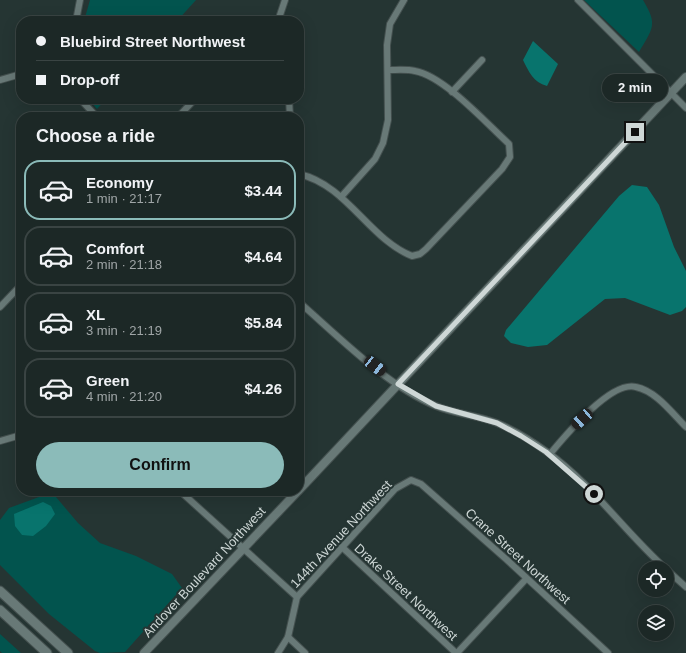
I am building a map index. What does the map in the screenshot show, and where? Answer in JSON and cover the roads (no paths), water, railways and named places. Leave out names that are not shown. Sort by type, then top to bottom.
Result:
[{"type":"main road","points":[[0,591],[68,653]]},
{"type":"main road","points":[[0,610],[47,653]]},
{"type":"street","points":[[77,16],[80,0]]},
{"type":"street","points":[[280,16],[285,0]]},
{"type":"street","points":[[341,197],[375,159],[383,143],[388,120],[387,45],[390,24],[404,0]]},
{"type":"street","points":[[578,0],[607,28],[638,62],[686,108]]},
{"type":"street","points":[[452,92],[482,60]]},
{"type":"street","points":[[304,176],[316,181],[341,197],[393,246],[412,256],[420,254],[426,249],[502,169],[510,157],[509,144],[452,92],[434,79],[416,71],[388,70]]},
{"type":"street","points":[[0,80],[16,75]]},
{"type":"street","name":"Andover Boulevard Northwest","points":[[304,484],[686,77]]},
{"type":"street","points":[[85,104],[92,112]]},
{"type":"street","points":[[183,112],[190,104]]},
{"type":"street","points":[[0,307],[16,290]]},
{"type":"street","points":[[304,306],[353,350],[398,384],[436,406],[497,423],[550,454],[576,476],[612,511],[630,534],[658,561]]},
{"type":"street","points":[[550,454],[574,426],[598,404],[617,390],[628,386],[636,386],[646,390],[686,427]]},
{"type":"street","points":[[0,441],[16,436]]},
{"type":"street","name":"144th Avenue Northwest","points":[[278,653],[288,637],[297,597],[395,489],[411,480]]},
{"type":"street","name":"Crane Street Northwest","points":[[411,480],[421,484],[608,653]]},
{"type":"street","points":[[185,496],[297,597]]},
{"type":"street","name":"Andover Boulevard Northwest","points":[[144,653],[292,496]]},
{"type":"street","name":"Drake Street Northwest","points":[[342,547],[456,653]]},
{"type":"street","points":[[674,576],[686,587]]},
{"type":"street","points":[[456,653],[526,579]]},
{"type":"street","points":[[288,637],[305,653]]}]
